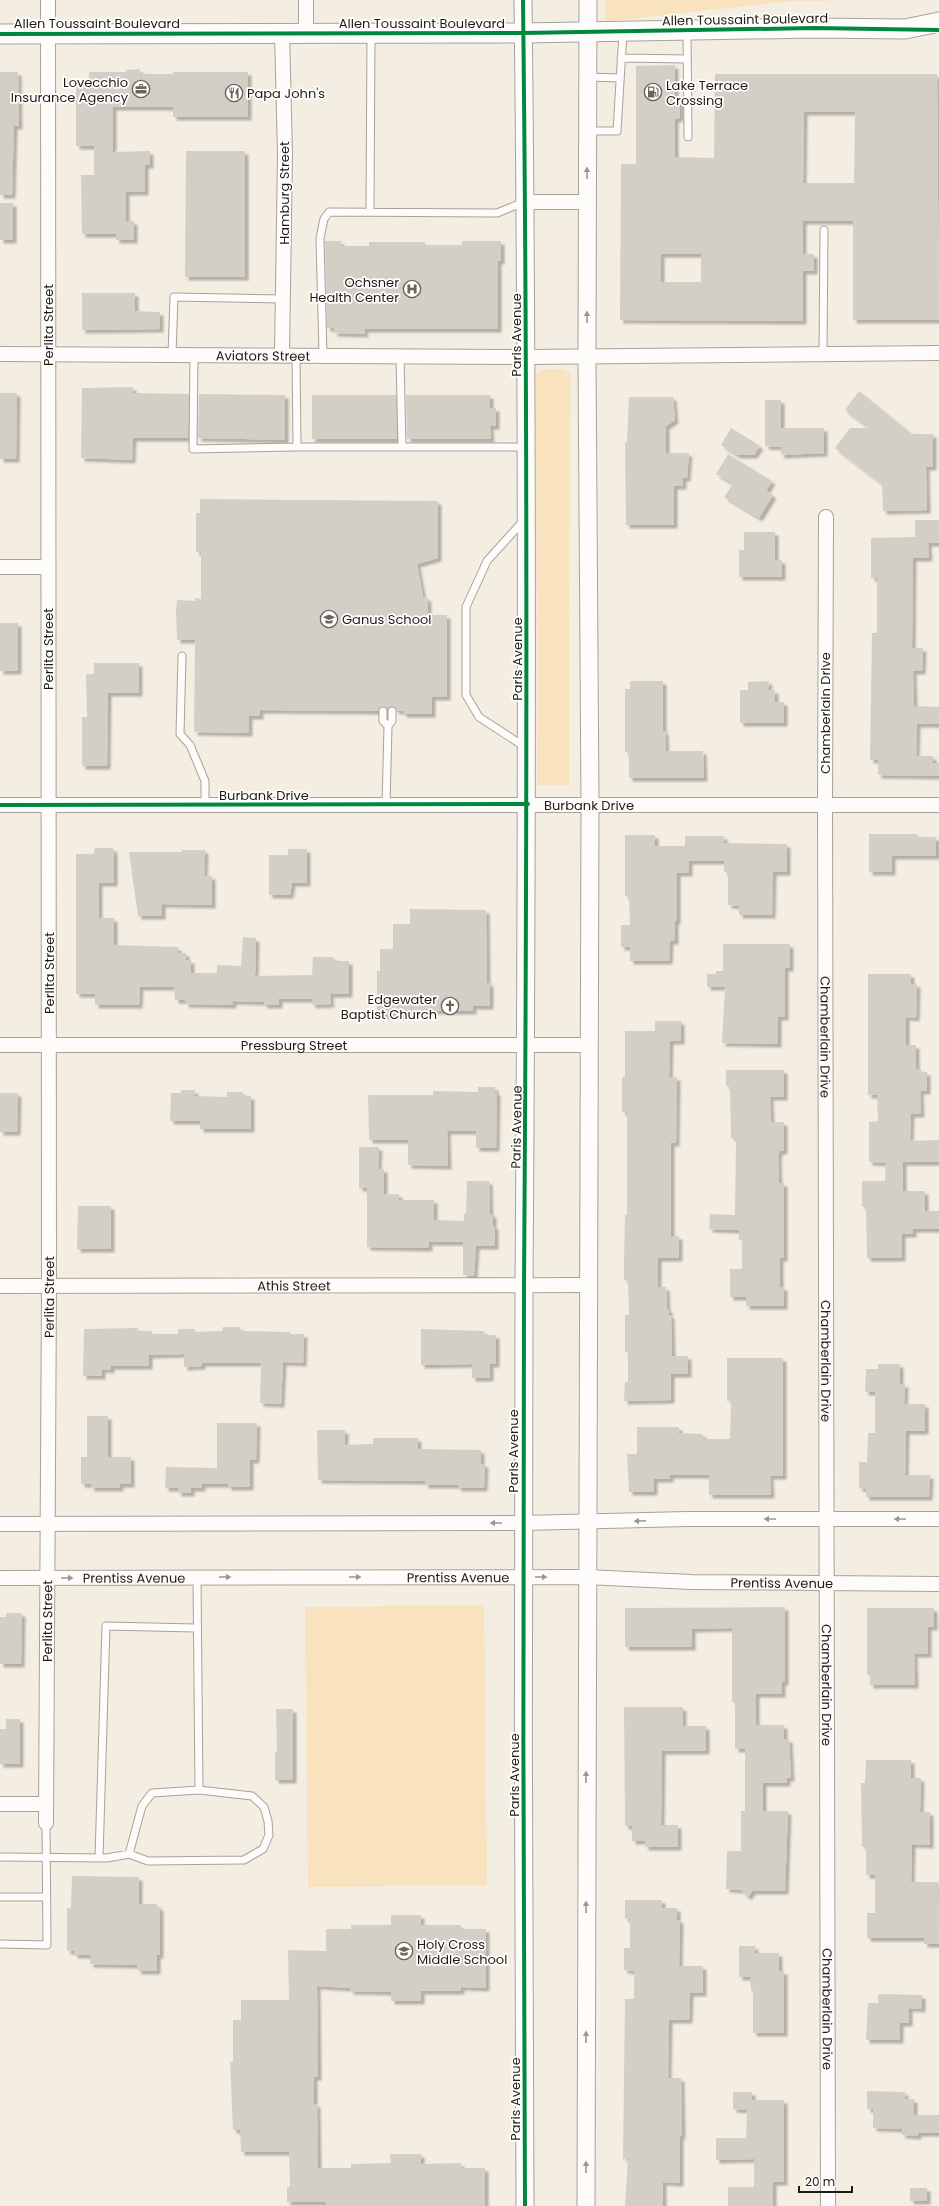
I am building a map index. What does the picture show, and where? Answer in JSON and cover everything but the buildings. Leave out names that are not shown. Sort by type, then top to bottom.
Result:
[{"type":"main road","points":[[905,29],[939,22]]},
{"type":"main road","name":"Allen Toussaint Boulevard","points":[[0,34],[282,32],[523,33],[588,30],[814,28],[905,29]]},
{"type":"street","name":"Perlita Street","points":[[46,1823],[49,1286],[47,567],[48,0]]},
{"type":"street","points":[[306,0],[306,32]]},
{"type":"street","name":"Paris Avenue","points":[[523,0],[527,357],[528,804],[523,1523],[525,2206]]},
{"type":"street","points":[[586,2206],[586,1577],[590,805],[586,202],[588,0]]},
{"type":"street","name":"Allen Toussaint Boulevard","points":[[905,29],[939,30]]},
{"type":"street","name":"Hamburg Street","points":[[282,32],[285,154],[283,299],[289,354]]},
{"type":"street","points":[[525,202],[586,202]]},
{"type":"street","name":"Aviators Street","points":[[0,354],[289,354],[527,357],[939,353]]},
{"type":"street","name":"Chamberlain Drive","points":[[826,517],[824,805],[828,2206]]},
{"type":"street","points":[[0,567],[47,567]]},
{"type":"street","name":"Burbank Drive","points":[[0,805],[939,804]]},
{"type":"street","name":"Pressburg Street","points":[[0,1045],[589,1045]]},
{"type":"street","name":"Athis Street","points":[[0,1286],[588,1285]]},
{"type":"street","points":[[0,1524],[587,1523],[687,1518],[939,1519]]},
{"type":"street","name":"Prentiss Avenue","points":[[0,1578],[586,1577],[691,1582],[826,1585],[939,1584]]},
{"type":"street","points":[[0,1804],[45,1804]]},
{"type":"lane","points":[[687,29],[688,137]]},
{"type":"lane","points":[[587,131],[617,131],[623,30]]},
{"type":"lane","points":[[370,212],[371,32]]},
{"type":"lane","points":[[621,58],[687,59]]},
{"type":"lane","points":[[587,77],[620,78]]},
{"type":"lane","points":[[323,355],[320,238],[324,219],[329,212],[497,213],[525,202]]},
{"type":"lane","points":[[822,354],[824,230]]},
{"type":"lane","points":[[172,354],[174,297],[283,299]]},
{"type":"lane","points":[[194,354],[193,449],[297,447],[527,447]]},
{"type":"lane","points":[[289,354],[297,447]]},
{"type":"lane","points":[[400,356],[402,447]]},
{"type":"lane","points":[[527,517],[487,561],[466,608],[466,694],[479,717],[527,749]]},
{"type":"lane","points":[[182,656],[180,734],[190,745],[205,781],[205,805]]},
{"type":"lane","points":[[383,711],[383,721],[388,726]]},
{"type":"lane","points":[[386,805],[388,726],[392,721],[392,711]]},
{"type":"lane","points":[[197,1578],[196,1628],[199,1790]]},
{"type":"lane","points":[[99,1858],[106,1626],[196,1628]]},
{"type":"lane","points":[[0,1857],[99,1858],[129,1854],[148,1861],[244,1860],[263,1849],[269,1835],[268,1821],[264,1807],[252,1796],[199,1790],[152,1793],[142,1806],[129,1854]]},
{"type":"lane","name":"Perlita Street","points":[[0,1944],[47,1945],[46,1823]]},
{"type":"lane","points":[[0,1897],[46,1897]]},
{"type":"shaded area","points":[[605,0],[850,0],[783,2],[610,21],[605,20]]},
{"type":"shaded area","points":[[564,369],[570,374],[569,785],[537,785],[536,374],[541,370]]},
{"type":"shaded area","points":[[484,1605],[487,1885],[308,1887],[305,1607]]},
{"type":"cycle path","points":[[523,0],[526,322],[526,964],[523,1516],[525,2206]]},
{"type":"cycle path","points":[[0,34],[523,33],[814,28],[939,30]]},
{"type":"cycle path","points":[[0,805],[528,804]]},
{"type":"place","name":"Lovecchio Insurance Agency","points":[[141,89]]},
{"type":"place","name":"Lake Terrace Crossing","points":[[653,92]]},
{"type":"place","name":"Papa John's","points":[[234,93]]},
{"type":"place","name":"Ochsner Health Center","points":[[412,289]]},
{"type":"place","name":"Ganus School","points":[[329,619]]},
{"type":"place","name":"Edgewater Baptist Church","points":[[450,1006]]},
{"type":"place","name":"Holy Cross Middle School","points":[[404,1951]]}]
